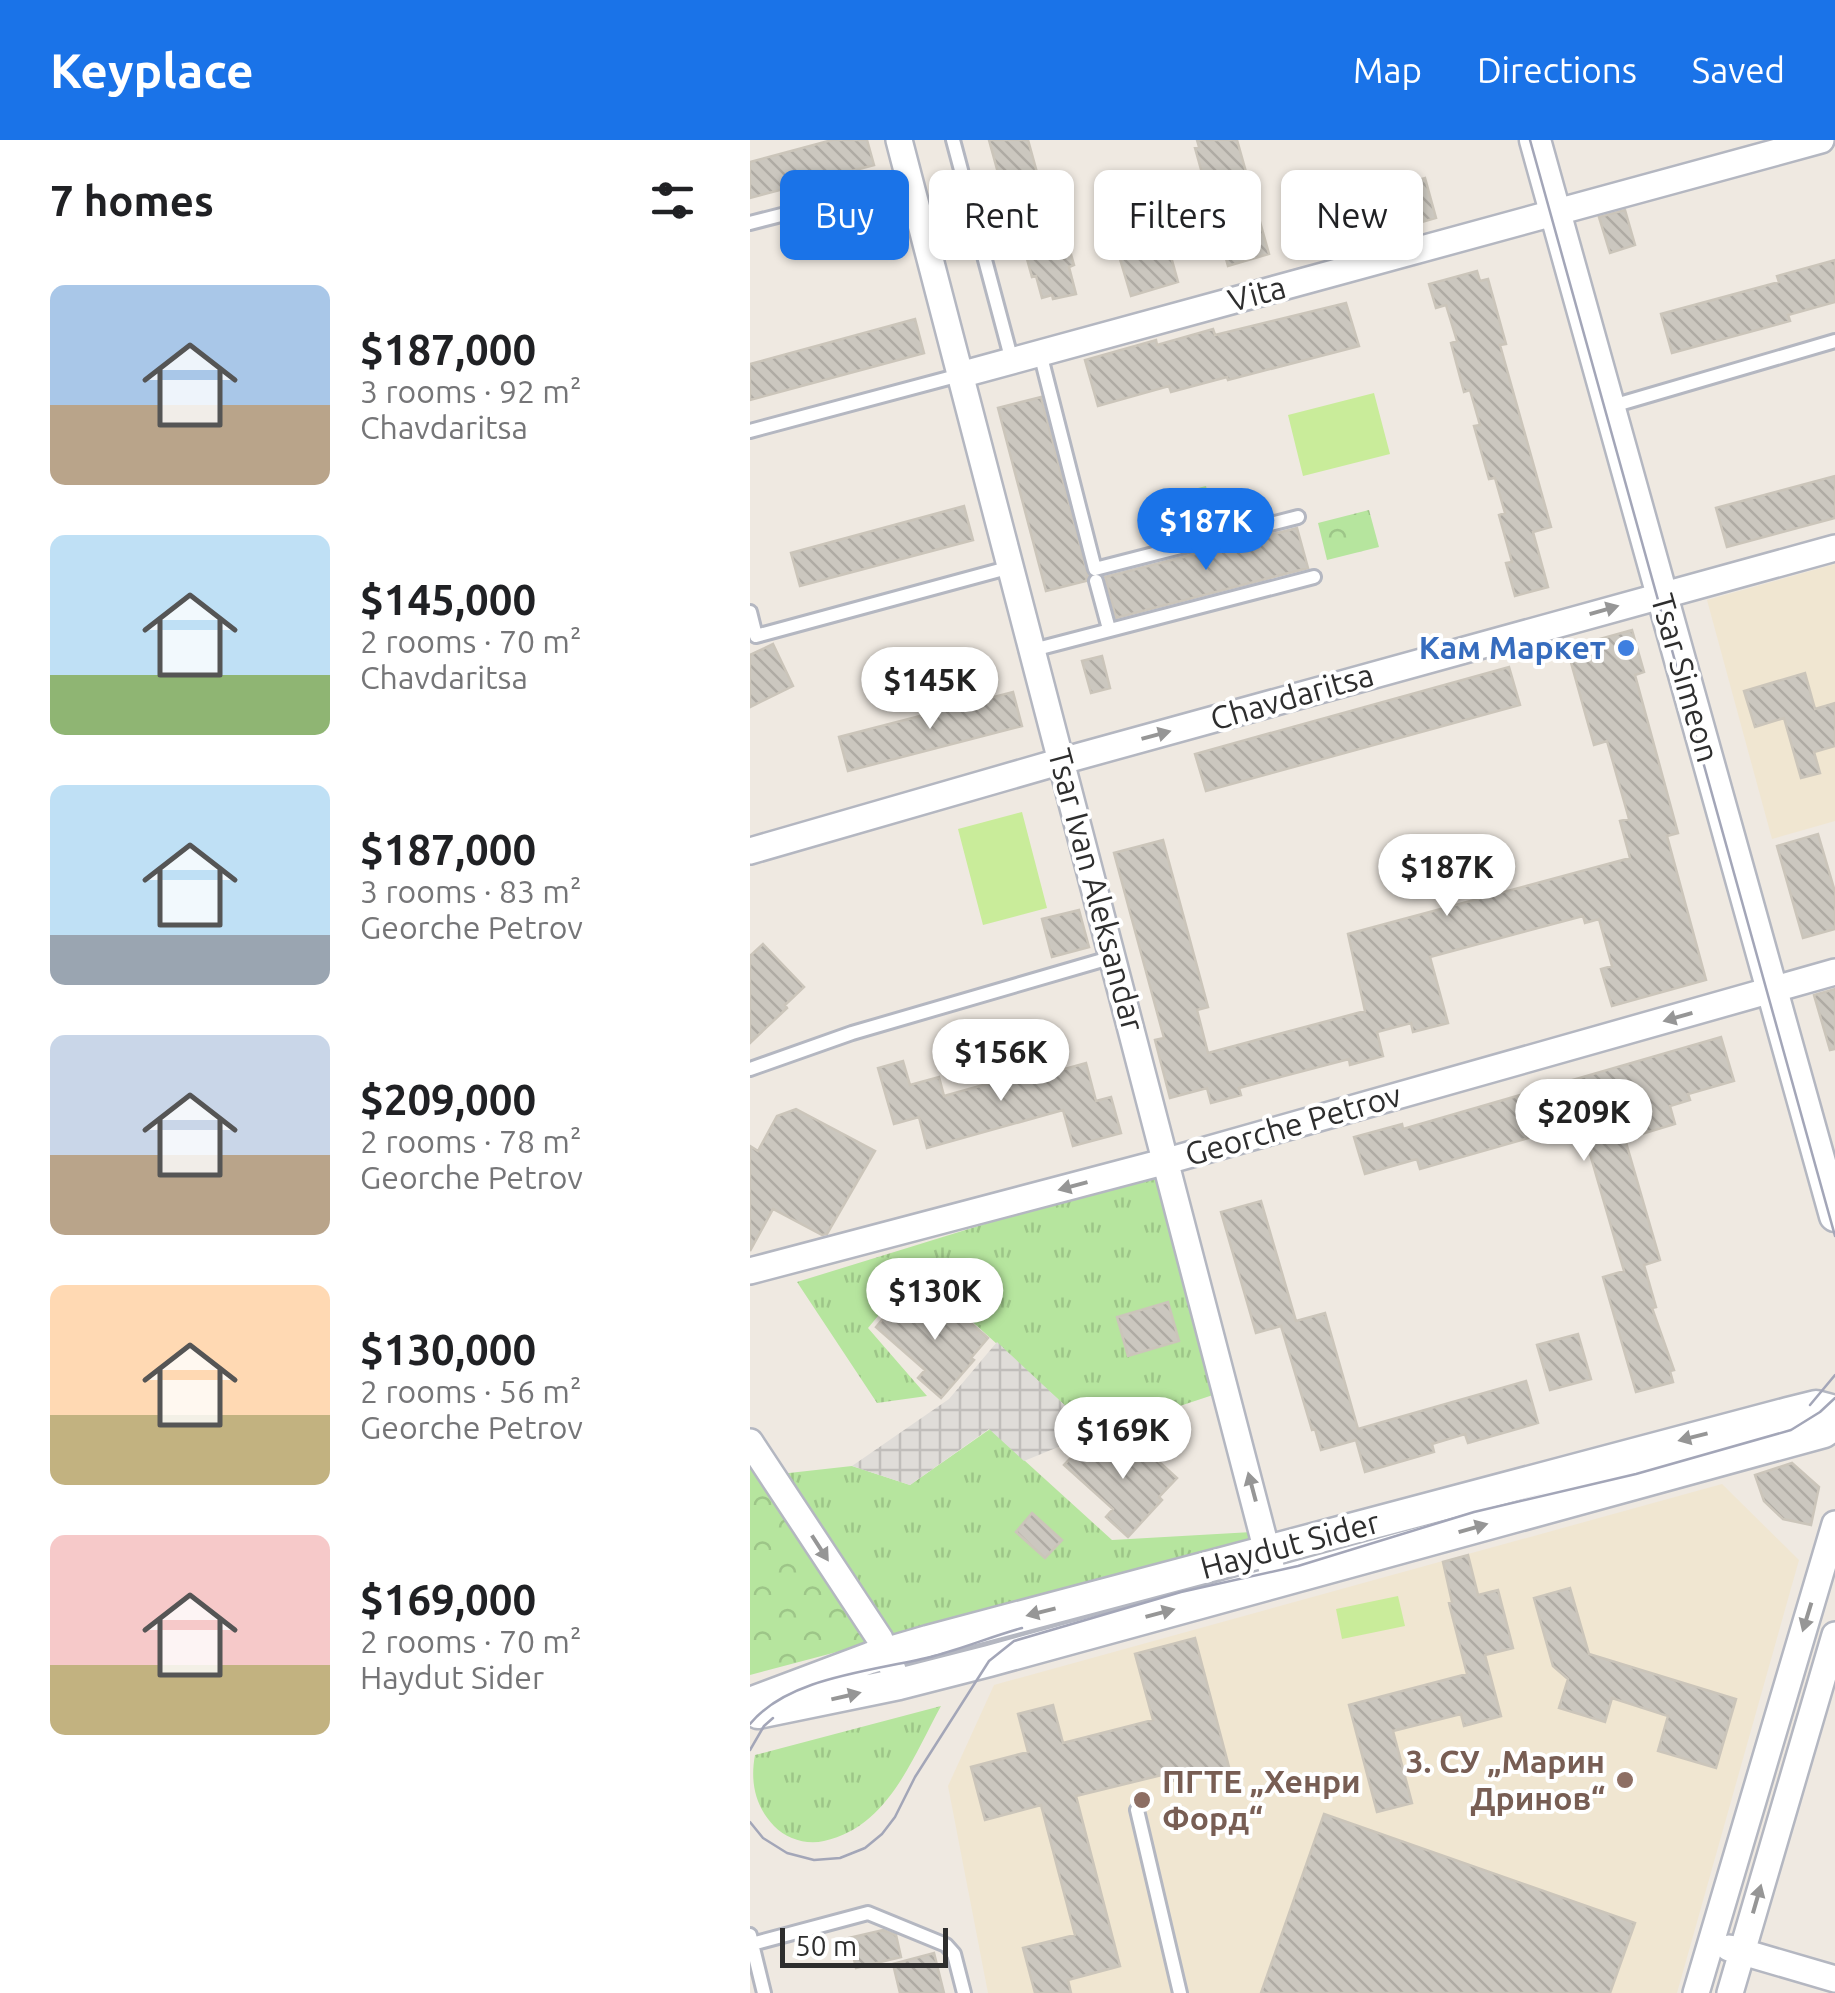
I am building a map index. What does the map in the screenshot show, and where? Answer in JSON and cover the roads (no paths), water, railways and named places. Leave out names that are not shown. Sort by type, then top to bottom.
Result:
[{"type":"street","name":"Tsar Ivan Aleksandar","points":[[899,140],[1275,1582]]},
{"type":"street","name":"Tsar Simeon","points":[[1536,140],[1835,1216]]},
{"type":"street","name":"Vita","points":[[960,375],[1821,140]]},
{"type":"street","name":"Chavdaritsa","points":[[750,850],[1835,548]]},
{"type":"street","name":"Georche Petrov","points":[[750,1271],[1167,1161],[1835,972]]},
{"type":"street","name":"Haydut Sider","points":[[750,1703],[888,1652],[1788,1413],[1816,1406],[1835,1410]]},
{"type":"street","name":"Haydut Sider","points":[[750,1715],[899,1684],[1824,1432],[1835,1423]]},
{"type":"street","points":[[750,1442],[888,1652],[899,1684]]},
{"type":"street","points":[[1696,1993],[1835,1524]]},
{"type":"street","points":[[1730,1993],[1827,1690],[1835,1635]]},
{"type":"street","points":[[1789,1678],[1827,1690]]},
{"type":"street","points":[[1711,1942],[1835,1979]]},
{"type":"lane","points":[[953,140],[1012,361]]},
{"type":"lane","points":[[750,223],[910,182]]},
{"type":"lane","points":[[1609,407],[1835,341]]},
{"type":"lane","points":[[1040,353],[1096,569],[1298,517]]},
{"type":"lane","name":"Vita","points":[[750,431],[960,375]]},
{"type":"lane","points":[[750,612],[756,636],[1011,567]]},
{"type":"lane","points":[[1033,650],[1314,577]]},
{"type":"lane","points":[[1096,581],[1109,629]]},
{"type":"lane","points":[[750,1068],[852,1033],[1114,957]]},
{"type":"lane","points":[[1137,1810],[1180,1993]]},
{"type":"lane","points":[[764,1993],[751,1940],[868,1913],[946,1945],[954,1954],[964,1993]]},
{"type":"tram line","points":[[1530,140],[1835,1236]]},
{"type":"tram line","points":[[1810,1405],[1835,1375]]},
{"type":"tram line","points":[[750,1822],[763,1838],[787,1853],[814,1860],[840,1858],[865,1848],[895,1817],[915,1777],[989,1661],[1014,1641],[1181,1592],[1298,1566],[1474,1512],[1636,1474],[1791,1430],[1835,1398]]},
{"type":"tram line","points":[[750,1724],[767,1708],[810,1685],[934,1656],[1022,1628]]},
{"type":"tram line","points":[[750,1750],[773,1718]]},
{"type":"place","name":"Кам Маркет","points":[[1626,648]]},
{"type":"place","name":"3. СУ „Марин Дринов“","points":[[1625,1780]]},
{"type":"place","name":"ПГТЕ „Хенри Форд“","points":[[1142,1800]]}]
